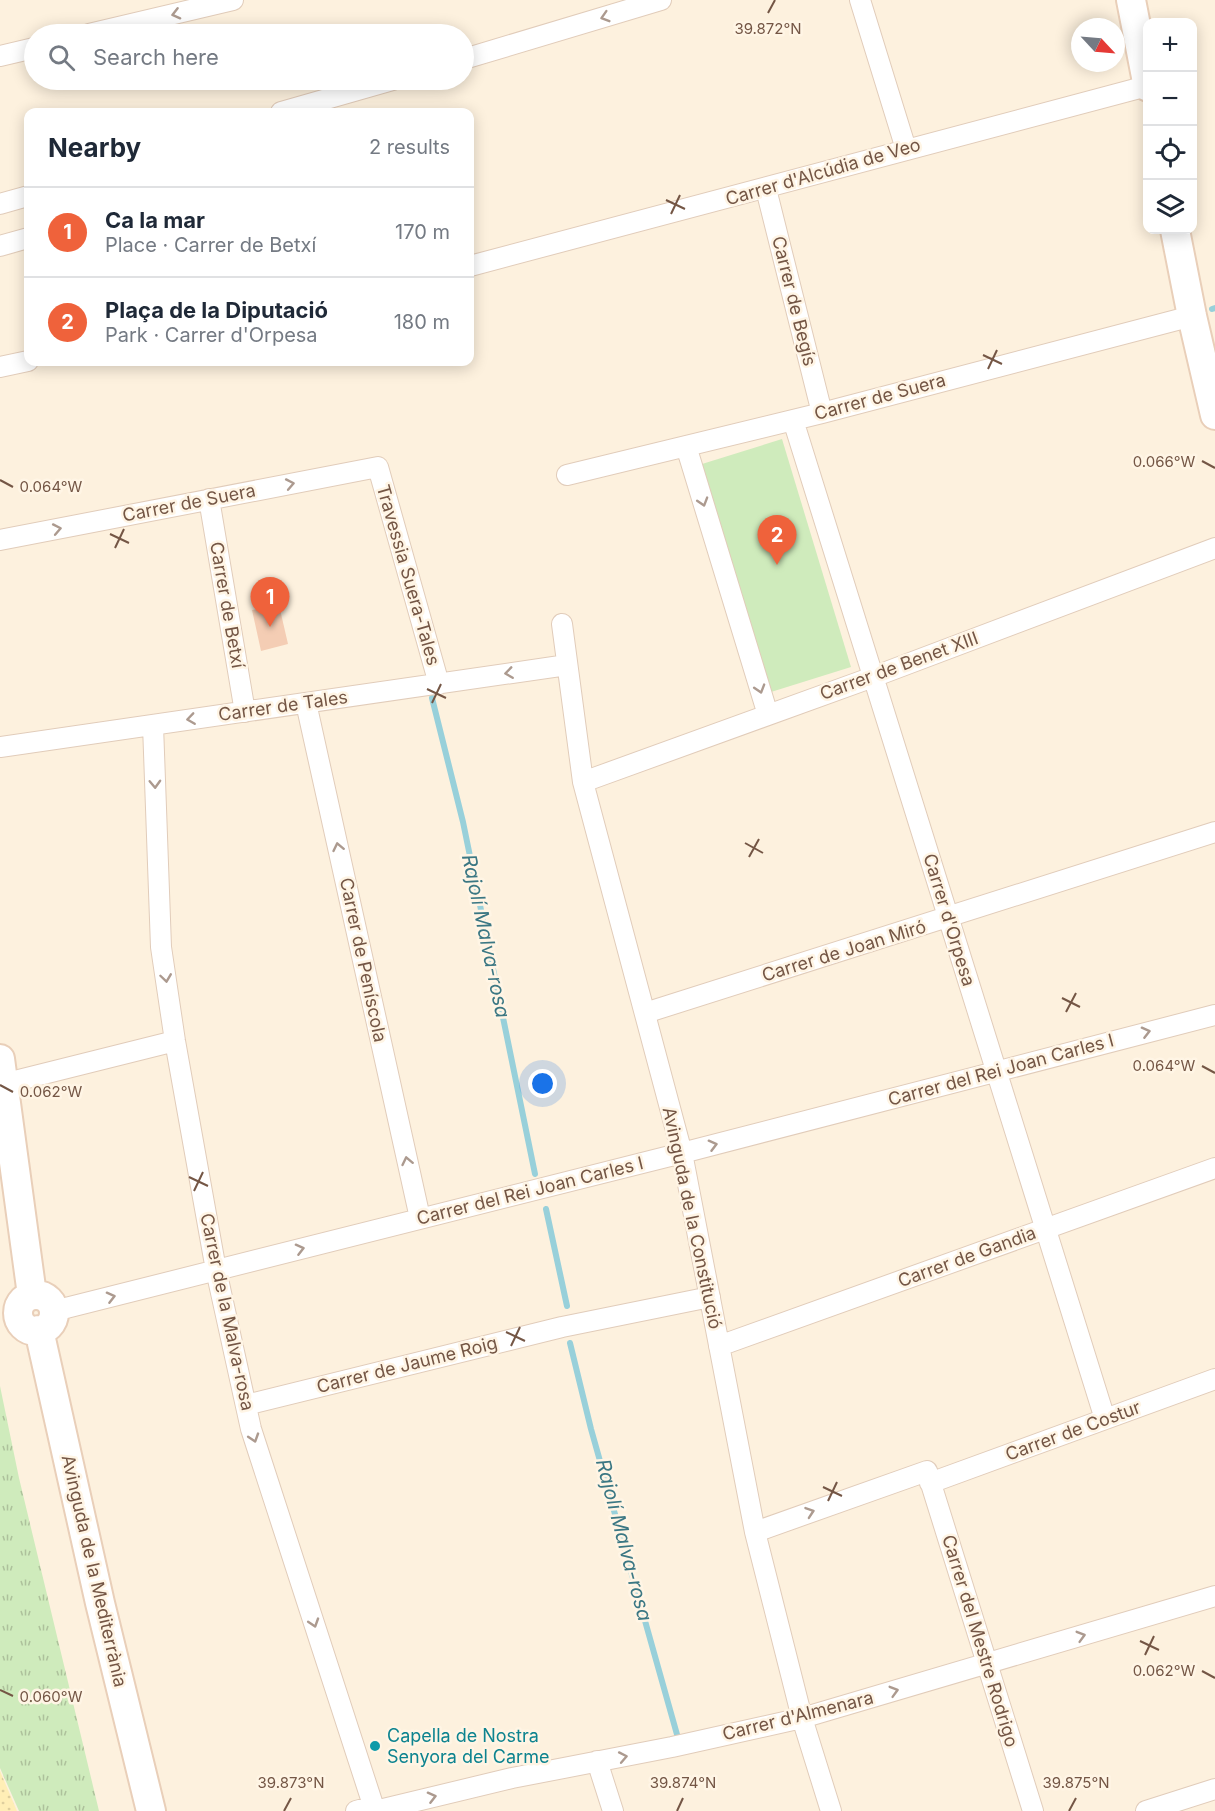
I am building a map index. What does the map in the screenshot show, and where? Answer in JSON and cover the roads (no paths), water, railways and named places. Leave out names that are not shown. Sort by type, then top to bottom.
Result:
[{"type":"street","points":[[131,24],[233,0]]},
{"type":"street","points":[[474,55],[661,0]]},
{"type":"street","points":[[860,0],[906,149]]},
{"type":"street","points":[[1131,0],[1144,72]]},
{"type":"street","points":[[0,56],[24,50]]},
{"type":"street","name":"Carrer d'Alcúdia de Veo","points":[[474,265],[1143,87]]},
{"type":"street","points":[[295,108],[358,90]]},
{"type":"street","name":"Carrer de Begís","points":[[766,189],[822,413]]},
{"type":"street","points":[[0,204],[24,197]]},
{"type":"street","points":[[1176,234],[1215,416]]},
{"type":"street","points":[[0,246],[24,239]]},
{"type":"street","name":"Carrer de Suera","points":[[567,475],[822,413],[1192,316]]},
{"type":"street","points":[[0,367],[24,362]]},
{"type":"street","name":"Carrer d'Orpesa","points":[[793,420],[1105,1419]]},
{"type":"street","points":[[686,446],[768,715]]},
{"type":"street","name":"Carrer de Suera","points":[[0,540],[378,467]]},
{"type":"street","name":"Travessia Suera-Tales","points":[[378,467],[438,684]]},
{"type":"street","name":"Carrer de Betxí","points":[[209,499],[246,712]]},
{"type":"street","name":"Carrer de Benet XIII","points":[[583,783],[1215,548]]},
{"type":"street","name":"Avinguda de la Constitució","points":[[562,624],[583,783],[682,1153],[755,1532],[802,1718],[831,1811]]},
{"type":"street","name":"Carrer de Tales","points":[[0,747],[567,665]]},
{"type":"street","name":"Carrer de Peníscola","points":[[306,703],[420,1218]]},
{"type":"street","name":"Carrer de la Malva-rosa","points":[[153,725],[161,947],[175,1041],[216,1270],[251,1429],[368,1809]]},
{"type":"street","name":"Carrer de Joan Miró","points":[[645,1013],[1215,832]]},
{"type":"street","name":"Carrer del Rei Joan Carles I","points":[[42,1312],[682,1153],[1215,1015]]},
{"type":"street","points":[[2,1072],[175,1041]]},
{"type":"street","name":"Avinguda de la Mediterrània","points":[[2,1072],[42,1312],[100,1603],[151,1811]]},
{"type":"street","name":"Carrer de Gandia","points":[[719,1346],[1215,1168]]},
{"type":"street","name":"Carrer de Jaume Roig","points":[[246,1405],[562,1327],[710,1297]]},
{"type":"street","name":"Carrer de Costur","points":[[755,1532],[1105,1419],[1215,1379]]},
{"type":"street","name":"Carrer del Mestre Rodrigo","points":[[928,1477],[1033,1811]]},
{"type":"street","name":"Carrer d'Almenara","points":[[368,1809],[802,1718],[1215,1596]]},
{"type":"street","points":[[597,1761],[613,1811]]},
{"type":"street","points":[[1146,1811],[1215,1789]]},
{"type":"waterway","name":"Rajolí Malva-rosa","points":[[432,698],[463,822],[535,1174]]},
{"type":"waterway","name":"Rajolí Malva-rosa","points":[[546,1209],[567,1306]]},
{"type":"waterway","name":"Rajolí Malva-rosa","points":[[570,1343],[591,1429],[678,1738]]},
{"type":"place","name":"Plaça de la Diputació","points":[[777,565]]},
{"type":"place","name":"Ca la mar","points":[[270,627]]},
{"type":"place","name":"Capella de Nostra Senyora del Carme","points":[[375,1746]]}]
